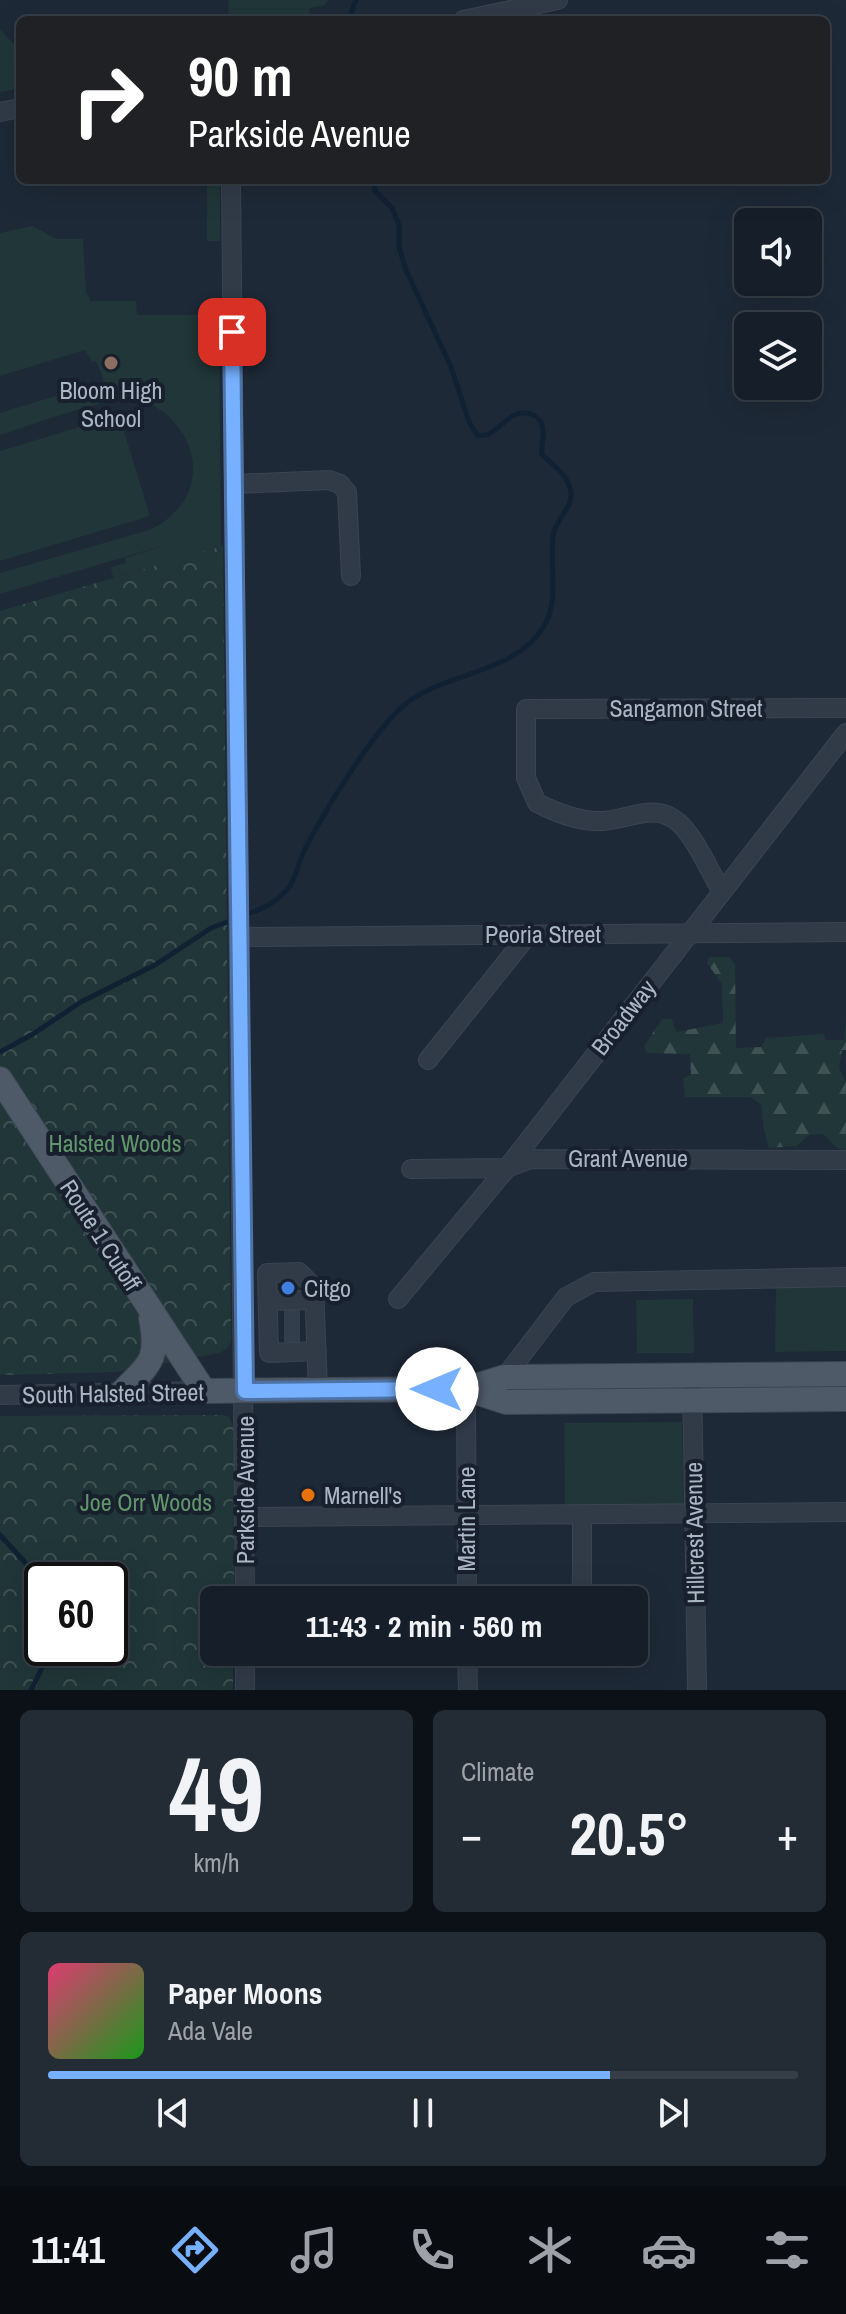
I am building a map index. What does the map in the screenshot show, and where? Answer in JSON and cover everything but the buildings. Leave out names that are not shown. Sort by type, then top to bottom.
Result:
[{"type":"main road","name":"Route 1 Cutoff","points":[[0,1079],[204,1391]]},
{"type":"main road","points":[[121,1393],[152,1360],[156,1342],[150,1311]]},
{"type":"main road","name":"South Halsted Street","points":[[204,1391],[466,1389],[505,1377],[846,1374]]},
{"type":"main road","name":"South Halsted Street","points":[[466,1389],[506,1402],[846,1399]]},
{"type":"street","points":[[510,15],[558,0]]},
{"type":"street","name":"Parkside Avenue","points":[[231,184],[245,1586]]},
{"type":"street","points":[[234,484],[329,480],[340,484],[347,492],[351,576]]},
{"type":"street","name":"Sangamon Street","points":[[722,892],[684,828],[668,814],[642,813],[603,821],[585,820],[558,814],[537,803],[526,778],[526,709],[846,708]]},
{"type":"street","name":"Broadway","points":[[398,1299],[507,1168],[687,933],[846,733]]},
{"type":"street","name":"Peoria Street","points":[[239,937],[846,932]]},
{"type":"street","points":[[428,1060],[528,935]]},
{"type":"street","name":"Grant Avenue","points":[[411,1169],[507,1168],[531,1159],[846,1160]]},
{"type":"street","points":[[505,1377],[566,1297],[594,1282],[846,1277]]},
{"type":"street","points":[[244,1313],[290,1323]]},
{"type":"street","points":[[244,1343],[290,1323]]},
{"type":"street","points":[[290,1323],[318,1390]]},
{"type":"street","name":"Hillcrest Avenue","points":[[692,1376],[697,1690]]},
{"type":"street","name":"Martin Lane","points":[[466,1389],[467,1586]]},
{"type":"street","name":"South Halsted Street","points":[[0,1395],[204,1391]]},
{"type":"street","points":[[246,1517],[846,1512]]},
{"type":"street","points":[[582,1515],[582,1586]]},
{"type":"street","points":[[245,1666],[245,1690]]},
{"type":"street","points":[[467,1666],[468,1690]]},
{"type":"green space","points":[[228,0],[329,0],[323,6],[310,8],[309,14],[303,16],[229,16]]},
{"type":"green space","points":[[0,29],[16,47],[16,86],[13,90],[0,92]]},
{"type":"green space","points":[[207,184],[220,184],[220,241],[207,241]]},
{"type":"green space","points":[[32,226],[57,239],[83,239],[86,292],[91,301],[136,301],[137,315],[219,315],[221,547],[113,578],[111,567],[126,563],[125,558],[165,545],[0,594],[0,573],[149,530],[165,521],[186,497],[193,468],[185,438],[175,423],[156,407],[144,402],[119,400],[104,403],[0,435],[0,413],[104,381],[96,361],[92,362],[85,350],[0,376],[0,233]]},
{"type":"green space","points":[[119,415],[150,516],[0,561],[0,451]]},
{"type":"green space","name":"Halsted Woods","points":[[223,546],[231,1340],[228,1348],[220,1353],[116,1372],[0,1375],[0,611]]},
{"type":"green space","points":[[709,957],[729,957],[735,964],[736,1048],[761,1047],[766,1038],[824,1034],[825,1040],[844,1040],[846,1021],[846,1050],[842,1050],[839,1068],[846,1082],[846,1150],[838,1149],[823,1134],[809,1135],[797,1146],[769,1148],[761,1104],[750,1097],[685,1097],[683,1078],[691,1075],[690,1054],[647,1053],[644,1046],[662,1019],[671,1019],[677,1032],[723,1023],[722,984],[707,963]]},
{"type":"green space","points":[[846,1282],[846,1351],[775,1352],[776,1285]]},
{"type":"green space","points":[[693,1299],[694,1353],[637,1353],[636,1300]]},
{"type":"green space","name":"Joe Orr Woods","points":[[0,1416],[229,1417],[235,1430],[234,1586],[200,1586],[200,1666],[233,1666],[233,1690],[0,1690]]},
{"type":"green space","points":[[682,1422],[684,1504],[565,1509],[564,1423]]},
{"type":"waterway","points":[[350,16],[356,0]]},
{"type":"waterway","points":[[251,913],[275,901],[290,886],[323,816],[363,754],[403,706],[438,686],[516,654],[544,626],[552,605],[553,536],[571,499],[570,487],[564,476],[542,455],[543,428],[535,416],[520,413],[489,434],[477,435],[469,422],[451,367],[406,270],[399,247],[399,225],[392,208],[375,191],[374,184]]},
{"type":"waterway","points":[[0,1052],[81,1002],[155,965],[211,928],[227,922]]},
{"type":"waterway","points":[[0,1535],[25,1562]]},
{"type":"waterway","points":[[31,1690],[43,1666]]},
{"type":"tunnel","points":[[284,1316],[300,1316]]},
{"type":"tunnel","points":[[284,1333],[300,1333]]},
{"type":"place","name":"Bloom High School","points":[[111,363]]},
{"type":"place","name":"Citgo","points":[[288,1288]]},
{"type":"place","name":"Marnell's","points":[[308,1495]]},
{"type":"route","points":[[232,332],[245,1391],[437,1389]]}]
